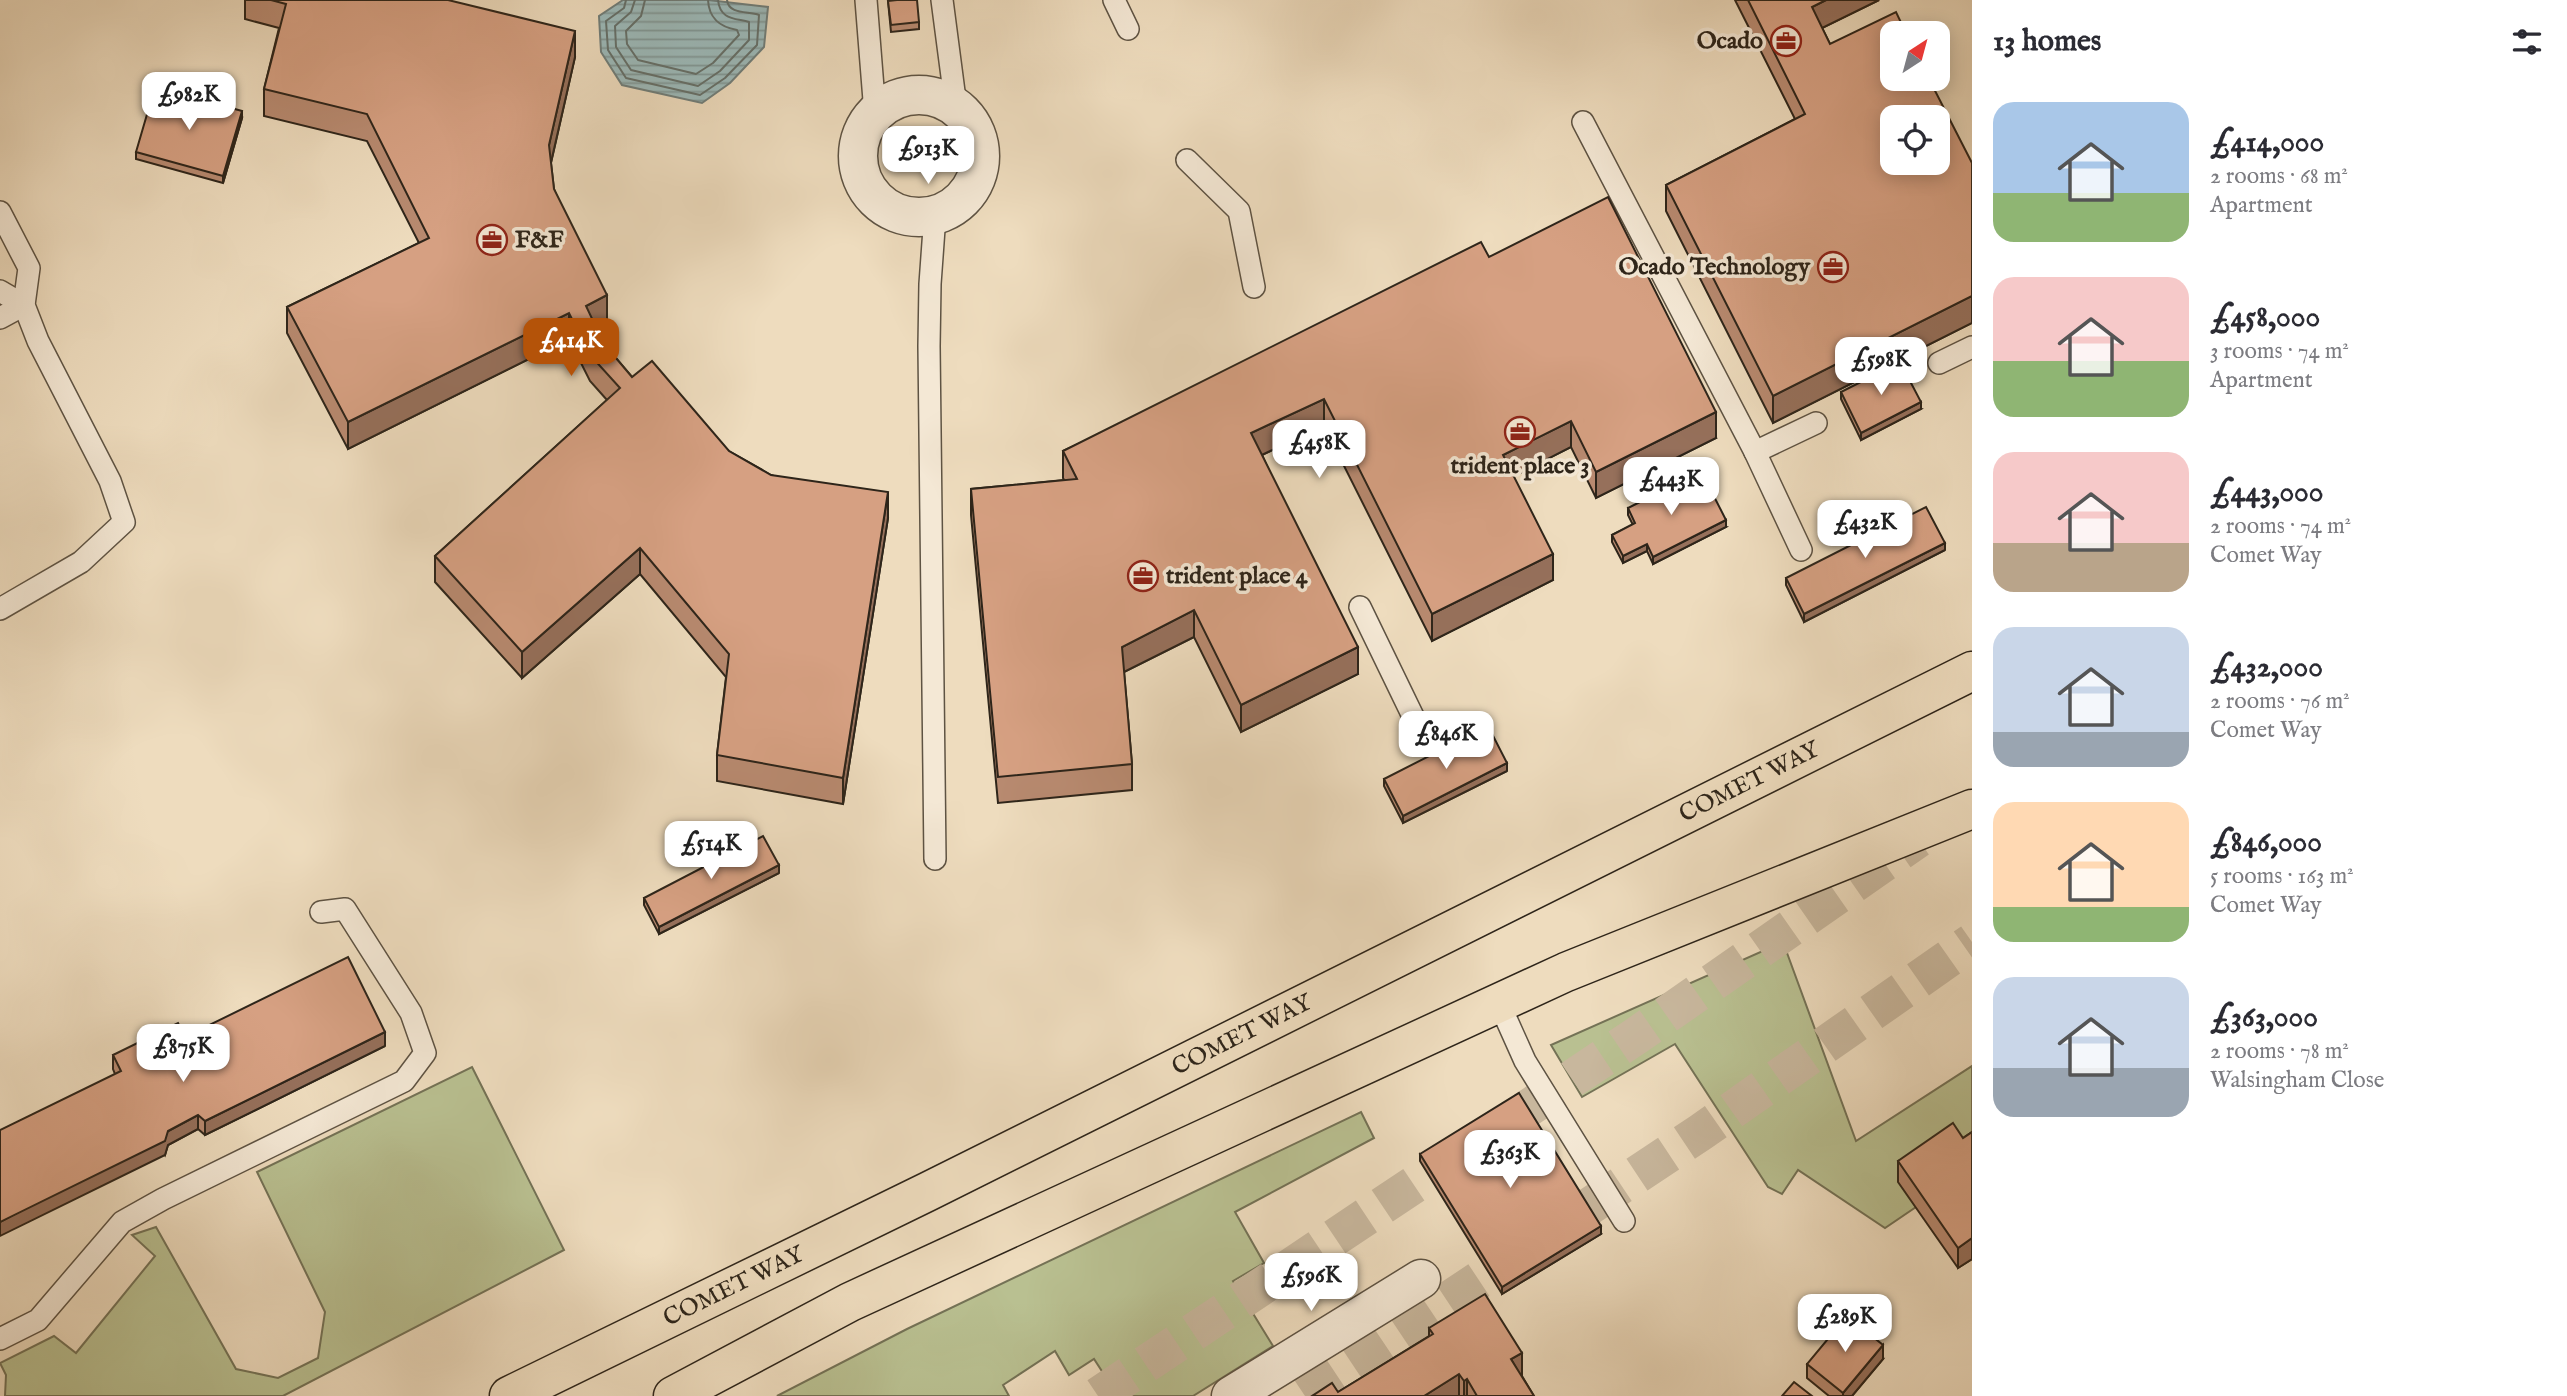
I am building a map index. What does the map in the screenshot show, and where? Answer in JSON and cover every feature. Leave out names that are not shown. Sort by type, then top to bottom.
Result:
[{"type":"main road","name":"COMET WAY","points":[[509,1396],[927,1192],[1972,671]]},
{"type":"main road","points":[[673,1396],[850,1302],[1566,972],[1972,809]]},
{"type":"street","points":[[922,94],[944,100],[956,107],[971,123],[979,145],[980,166],[970,190],[957,205],[924,218],[897,214],[879,203],[861,177],[857,155],[862,132],[875,113],[900,98],[922,94]]},
{"type":"street","points":[[1231,1396],[1421,1279]]},
{"type":"lane","points":[[866,0],[875,113]]},
{"type":"lane","points":[[942,0],[956,107]]},
{"type":"lane","points":[[1114,0],[1128,29]]},
{"type":"lane","points":[[1583,122],[1755,452],[1801,550]]},
{"type":"lane","points":[[1187,160],[1238,211],[1254,287]]},
{"type":"lane","points":[[0,212],[29,268],[24,305],[38,341],[110,481],[124,522],[81,562],[0,609]]},
{"type":"lane","points":[[935,215],[930,284],[929,421],[935,859]]},
{"type":"lane","points":[[0,292],[24,305]]},
{"type":"lane","points":[[0,318],[24,305]]},
{"type":"lane","points":[[1939,363],[1972,347]]},
{"type":"lane","points":[[1755,452],[1816,423]]},
{"type":"lane","points":[[1360,607],[1424,739]]},
{"type":"lane","points":[[0,1339],[38,1320],[122,1222],[163,1199],[404,1082],[425,1053],[411,1013],[345,909],[321,912]]},
{"type":"lane","points":[[1499,1003],[1525,1061],[1625,1222]]},
{"type":"green space","points":[[1783,942],[1856,1141],[1972,1066],[1972,1152],[1916,1207],[1885,1228],[1798,1170],[1782,1194],[1768,1187],[1675,1044],[1582,1097],[1551,1045]]},
{"type":"green space","points":[[472,1067],[564,1250],[283,1396],[5,1396],[6,1375],[0,1363],[54,1336],[76,1353],[155,1256],[132,1235],[156,1227],[236,1369],[278,1378],[318,1358],[325,1312],[257,1172]]},
{"type":"green space","points":[[1361,1112],[1374,1138],[1235,1212],[1264,1263],[1233,1281],[1273,1346],[1193,1396],[1118,1396],[1094,1359],[1069,1375],[1055,1351],[1003,1385],[1009,1396],[777,1396],[907,1329]]},
{"type":"water","points":[[623,0],[708,0],[768,7],[764,47],[730,83],[702,103],[622,85],[601,52],[599,16]]},
{"type":"building","points":[[271,0],[448,0],[575,31],[549,145],[554,189],[607,295],[586,306],[604,344],[632,377],[652,361],[729,451],[771,475],[888,492],[843,778],[717,755],[729,654],[640,548],[522,652],[435,556],[620,388],[590,355],[569,313],[348,422],[287,307],[429,238],[367,114],[264,89],[286,4]]},
{"type":"building","points":[[917,0],[919,22],[891,25],[888,1]]},
{"type":"building","name":"Ocado Technology","points":[[1748,0],[1826,0],[1812,7],[1830,44],[1896,12],[1900,21],[1880,21],[1880,91],[1935,91],[1942,105],[1880,105],[1880,175],[1950,175],[1950,120],[1972,163],[1972,296],[1773,396],[1666,185],[1805,114]]},
{"type":"building","points":[[155,87],[242,111],[223,176],[136,152]]},
{"type":"building","points":[[1608,197],[1716,412],[1596,472],[1571,421],[1503,455],[1553,554],[1432,614],[1324,399],[1251,433],[1358,647],[1241,705],[1194,610],[1122,647],[1132,764],[998,777],[971,489],[1077,479],[1063,451],[1481,242],[1489,257]]},
{"type":"building","points":[[1900,362],[1921,402],[1861,433],[1841,392]]},
{"type":"building","points":[[1701,471],[1726,520],[1653,557],[1647,544],[1623,556],[1612,535],[1635,523],[1628,508]]},
{"type":"building","points":[[1926,507],[1945,543],[1804,614],[1786,578]]},
{"type":"building","points":[[1488,726],[1507,763],[1403,816],[1384,779]]},
{"type":"building","points":[[763,836],[779,865],[659,927],[644,898]]},
{"type":"building","points":[[348,957],[385,1032],[205,1121],[198,1115],[168,1131],[165,1141],[0,1222],[0,1130],[121,1071],[113,1055],[178,1023],[185,1037]]},
{"type":"building","points":[[1519,1093],[1601,1226],[1502,1287],[1420,1154]]},
{"type":"building","points":[[1953,1123],[1963,1138],[1972,1132],[1972,1238],[1958,1248],[1898,1161]]},
{"type":"building","points":[[1485,1294],[1522,1353],[1511,1359],[1534,1396],[1477,1396],[1467,1379],[1464,1381],[1459,1374],[1424,1396],[1312,1396],[1332,1383],[1338,1392],[1433,1334],[1429,1328]]},
{"type":"building","points":[[1847,1316],[1883,1345],[1843,1393],[1807,1364]]},
{"type":"building","points":[[1794,1382],[1812,1396],[1782,1396]]},
{"type":"tunnel","points":[[1098,1396],[1636,1036],[1918,839]]},
{"type":"tunnel","points":[[1305,1396],[1701,1132],[1972,942]]},
{"type":"place","name":"Ocado","points":[[1786,41]]},
{"type":"place","name":"F&F","points":[[492,240]]},
{"type":"place","name":"Ocado Technology","points":[[1833,267]]},
{"type":"place","name":"trident place 3","points":[[1520,432]]},
{"type":"place","name":"trident place 4","points":[[1143,576]]}]
